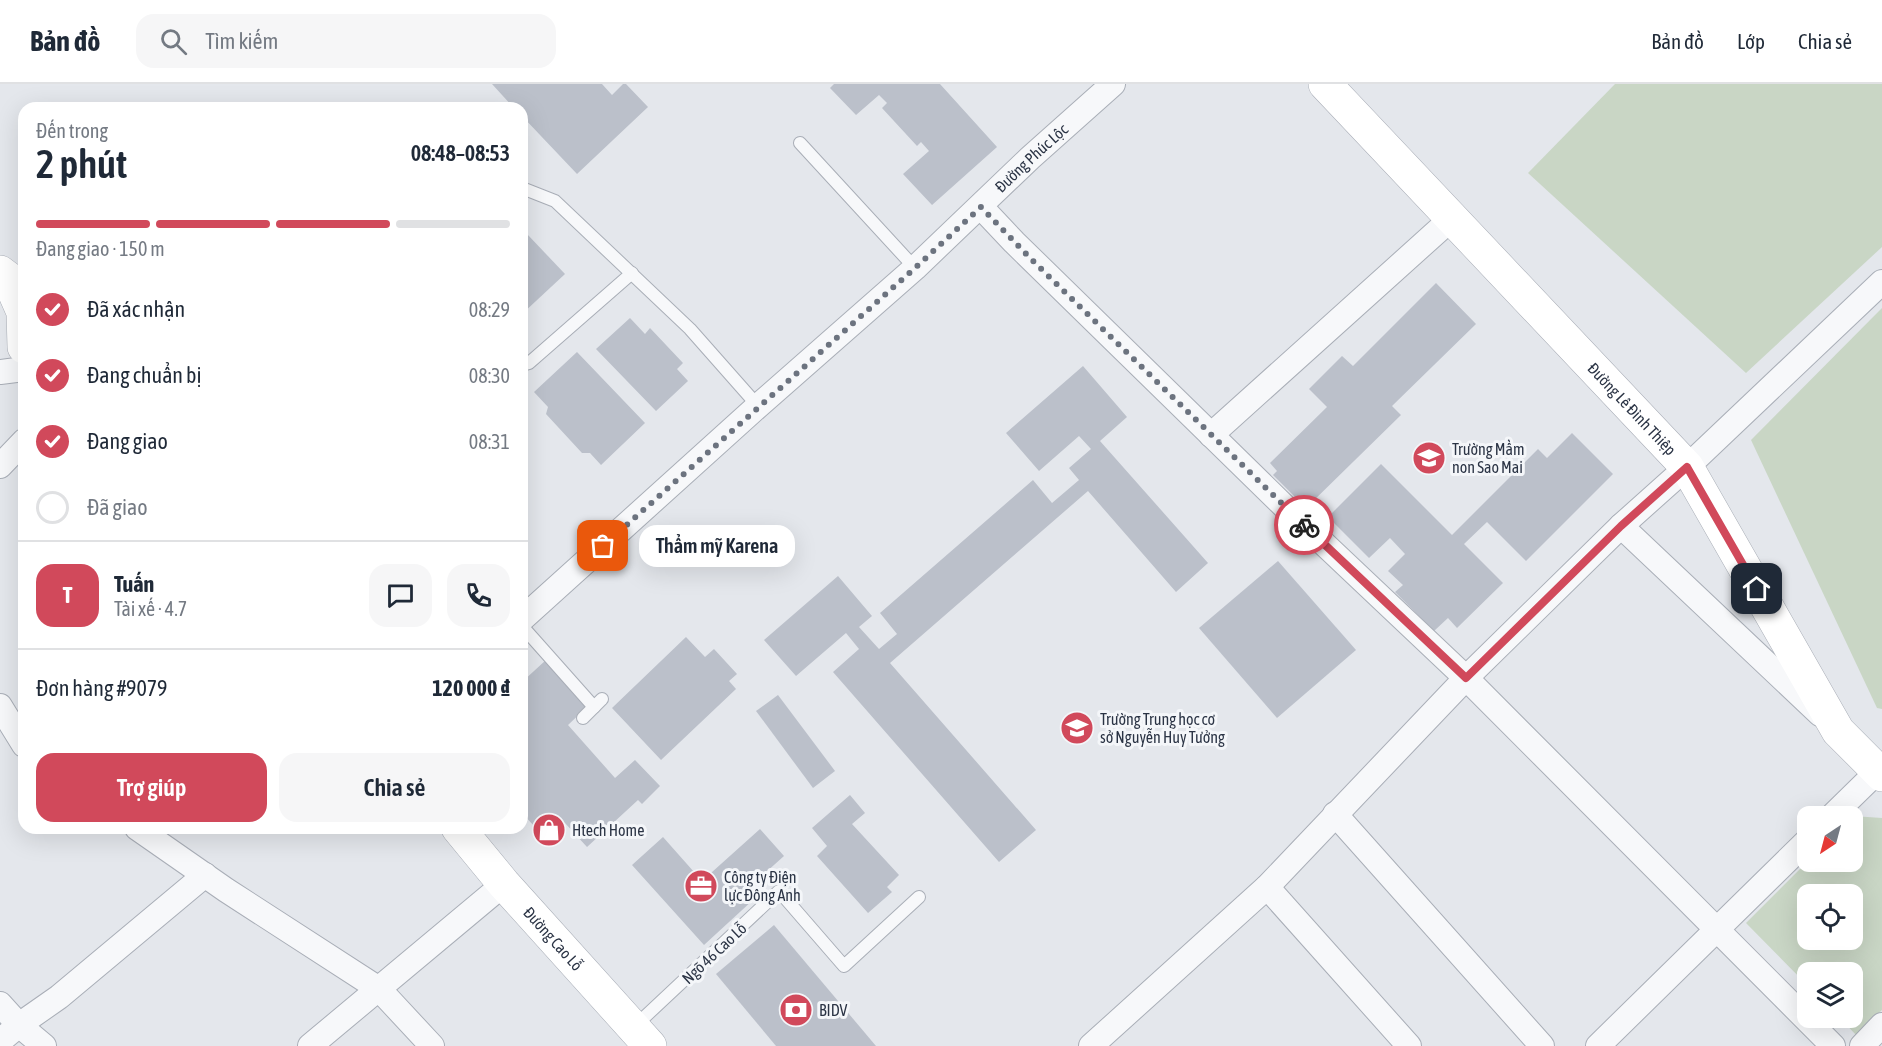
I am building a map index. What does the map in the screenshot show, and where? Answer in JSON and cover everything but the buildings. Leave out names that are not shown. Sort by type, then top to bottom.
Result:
[{"type":"street","name":"Đường Phúc Lộc","points":[[528,615],[758,406],[915,268],[1030,158],[1113,84]]},
{"type":"street","name":"Đường Lê Đình Thiệp","points":[[1325,84],[1687,467],[1838,731],[1880,773]]},
{"type":"street","points":[[981,207],[1211,435],[1466,678],[1833,1046]]},
{"type":"street","points":[[1211,435],[1451,219]]},
{"type":"street","points":[[0,272],[8,278],[18,301]]},
{"type":"street","points":[[1106,1041],[1267,887],[1466,678],[1621,526],[1687,467],[1882,282]]},
{"type":"street","points":[[0,339],[18,346]]},
{"type":"street","points":[[0,372],[18,370]]},
{"type":"street","points":[[0,466],[18,447]]},
{"type":"street","points":[[1621,526],[1838,731]]},
{"type":"street","points":[[0,706],[18,734]]},
{"type":"street","points":[[1843,806],[1880,773]]},
{"type":"street","points":[[1335,814],[1542,1046]]},
{"type":"street","points":[[145,834],[379,988],[432,1046]]},
{"type":"street","name":"Đường Cao Lỗ","points":[[463,834],[504,884],[642,1037]]},
{"type":"street","points":[[1598,1046],[1797,851]]},
{"type":"street","points":[[0,1041],[59,997],[205,875]]},
{"type":"street","points":[[309,1046],[504,884]]},
{"type":"street","points":[[1267,887],[1409,1046]]},
{"type":"street","points":[[0,1004],[19,1025],[44,1046]]},
{"type":"street","points":[[1862,1046],[1882,1025]]},
{"type":"lane","points":[[800,143],[915,268]]},
{"type":"lane","points":[[528,190],[555,201],[632,273],[690,329],[758,406]]},
{"type":"lane","points":[[528,363],[632,273]]},
{"type":"lane","points":[[528,632],[598,703],[584,718]]},
{"type":"lane","name":"Ngõ 46 Cao Lỗ","points":[[642,1037],[779,891],[844,966],[919,897]]},
{"type":"green space","points":[[1615,84],[1882,84],[1882,247],[1746,373],[1528,173]]},
{"type":"green space","points":[[1882,308],[1882,709],[1877,708],[1751,440]]},
{"type":"green space","points":[[1863,817],[1882,818],[1882,1010],[1856,1035],[1849,1028],[1863,1028],[1863,962],[1797,962],[1797,975],[1746,923],[1797,872],[1863,872]]},
{"type":"way so far","points":[[603,546],[981,207],[1031,259],[1304,525]]},
{"type":"place","name":"Trường Mầm non Sao Mai","points":[[1429,458]]},
{"type":"place","name":"Thẩm mỹ Karena","points":[[603,546]]},
{"type":"place","name":"Trường Trung học cơ sở Nguyễn Huy Tưởng","points":[[1077,728]]},
{"type":"place","name":"Htech Home","points":[[549,830]]},
{"type":"place","name":"Công ty Điện lực Đông Anh","points":[[701,886]]},
{"type":"place","name":"BIDV","points":[[796,1010]]},
{"type":"route","points":[[1304,525],[1466,678],[1621,526],[1687,467],[1757,589]]}]
